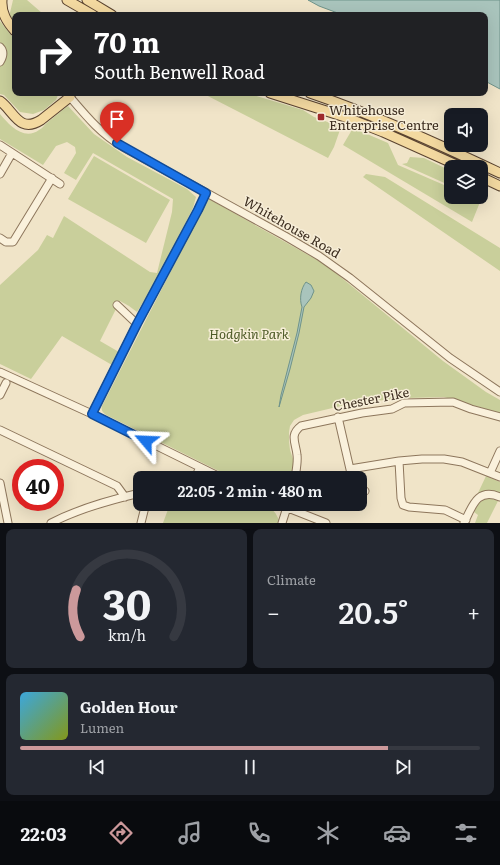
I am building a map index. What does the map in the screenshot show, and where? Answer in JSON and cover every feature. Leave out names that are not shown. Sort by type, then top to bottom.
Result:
[{"type":"main road","points":[[2,0],[2,8],[7,21],[12,27]]},
{"type":"main road","points":[[5,16],[8,0]]},
{"type":"main road","points":[[67,0],[88,12]]},
{"type":"main road","points":[[87,0],[107,12]]},
{"type":"main road","points":[[0,101],[18,121],[32,124],[41,120],[67,96]]},
{"type":"main road","points":[[279,96],[345,117],[445,160]]},
{"type":"main road","points":[[319,96],[390,123],[500,173]]},
{"type":"main road","points":[[488,180],[500,186]]},
{"type":"street","points":[[0,47],[4,54],[0,62]]},
{"type":"street","name":"Whitehouse Road","points":[[69,96],[93,124],[112,140],[319,256],[350,278],[450,358],[500,392]]},
{"type":"street","points":[[0,145],[60,184]]},
{"type":"street","points":[[0,174],[12,153]]},
{"type":"street","points":[[0,238],[6,242],[13,242],[52,178]]},
{"type":"street","points":[[92,414],[137,324],[206,193]]},
{"type":"street","points":[[117,305],[137,324]]},
{"type":"street","points":[[0,372],[92,414],[208,471]]},
{"type":"street","points":[[0,395],[6,383]]},
{"type":"street","name":"Chester Pike","points":[[296,471],[298,456],[294,440],[296,430],[302,426],[338,417],[392,409],[404,403],[453,402],[500,417]]},
{"type":"street","points":[[338,417],[350,469],[398,461],[444,459],[462,462],[500,477]]},
{"type":"street","points":[[0,430],[117,486],[125,497]]},
{"type":"street","points":[[490,473],[500,451]]},
{"type":"street","points":[[398,461],[403,505],[409,507],[445,510],[465,521],[478,497],[490,494],[500,497]]},
{"type":"street","points":[[198,471],[200,467]]},
{"type":"street","points":[[0,483],[5,519]]},
{"type":"street","points":[[50,523],[86,508],[133,495]]},
{"type":"street","points":[[141,523],[144,511]]},
{"type":"street","points":[[282,523],[286,511]]},
{"type":"street","points":[[298,511],[326,523]]},
{"type":"green space","points":[[13,0],[27,0],[41,12],[12,12],[12,20],[9,17]]},
{"type":"green space","points":[[0,21],[12,36],[12,96],[58,96],[56,100],[44,110],[33,114],[20,112],[4,95],[0,94]]},
{"type":"green space","points":[[208,96],[257,96],[303,110],[314,117],[333,124],[342,124],[334,147],[328,158]]},
{"type":"green space","points":[[68,106],[94,134],[127,157],[187,189],[196,197],[193,208],[158,279],[137,312],[120,301],[100,341],[119,352],[112,365],[62,336],[31,379],[0,364],[0,285],[38,250],[47,235],[53,238],[64,216],[150,272],[157,273],[172,212],[173,199],[93,153],[76,180],[64,173],[76,153],[75,147],[67,142],[56,146],[43,165],[0,139],[0,114],[12,127],[22,133],[28,134],[40,129]]},
{"type":"green space","points":[[353,128],[388,143],[398,165],[444,185],[444,204],[479,204],[472,222],[343,145]]},
{"type":"green space","points":[[94,156],[170,200],[146,243],[68,199]]},
{"type":"green space","points":[[410,157],[424,158],[444,168],[444,183],[402,164],[407,163]]},
{"type":"green space","points":[[366,174],[385,177],[500,248],[500,271],[363,177]]},
{"type":"green space","name":"Hodgkin Park","points":[[209,199],[326,265],[443,361],[486,392],[500,400],[500,413],[444,397],[374,401],[341,406],[303,415],[294,420],[290,426],[289,441],[293,459],[293,471],[219,471],[106,415],[102,411],[102,406]]},
{"type":"green space","points":[[486,476],[500,482],[500,494],[492,490],[478,493]]},
{"type":"green space","points":[[486,498],[492,498],[498,501],[487,523],[475,523],[478,515],[474,512],[480,501]]},
{"type":"green space","points":[[167,511],[273,511],[279,520],[278,523],[163,523]]},
{"type":"water","points":[[308,0],[500,0],[500,89],[488,83],[488,12],[335,12]]},
{"type":"water","points":[[306,282],[311,285],[314,291],[304,307],[290,369],[279,407],[297,333],[302,307],[301,294]]},
{"type":"place","name":"Whitehouse Enterprise Centre","points":[[321,117]]},
{"type":"route","points":[[117,143],[206,193],[137,324],[92,414],[146,441]]}]
